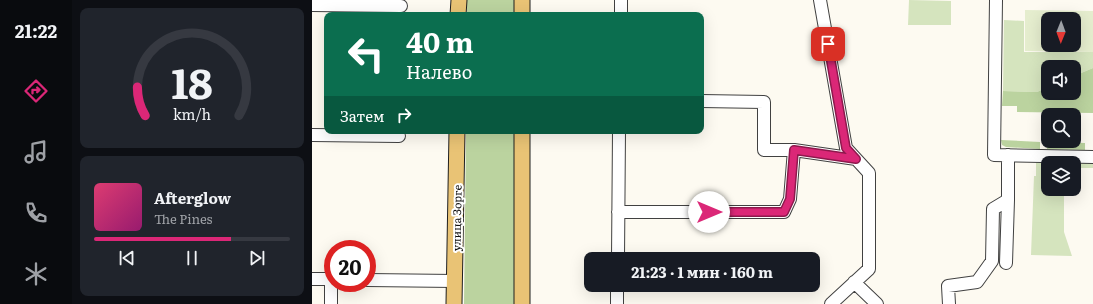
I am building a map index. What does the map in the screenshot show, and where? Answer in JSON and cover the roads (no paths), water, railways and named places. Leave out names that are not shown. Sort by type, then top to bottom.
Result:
[{"type":"main road","points":[[458,12],[459,0]]},
{"type":"main road","points":[[522,0],[522,12]]},
{"type":"main road","name":"улица Зорге","points":[[454,304],[456,134]]},
{"type":"main road","points":[[522,134],[522,304]]},
{"type":"lane","points":[[621,0],[621,12]]},
{"type":"lane","points":[[820,0],[846,148],[869,173],[869,269],[831,304]]},
{"type":"lane","points":[[996,0],[994,154],[1093,157]]},
{"type":"lane","points":[[312,5],[401,6]]},
{"type":"lane","points":[[704,101],[764,102],[764,150],[794,150],[856,159]]},
{"type":"lane","points":[[618,252],[619,134]]},
{"type":"lane","points":[[312,135],[399,136]]},
{"type":"lane","points":[[618,212],[784,212],[790,199],[794,150]]},
{"type":"lane","points":[[1006,263],[1008,155]]},
{"type":"lane","points":[[949,304],[948,286],[977,282],[992,261],[993,209],[1008,200]]},
{"type":"lane","points":[[312,279],[324,279]]},
{"type":"lane","points":[[376,280],[455,281]]},
{"type":"lane","points":[[854,282],[877,304]]},
{"type":"lane","points":[[331,292],[331,304]]},
{"type":"lane","points":[[617,292],[617,304]]}]
